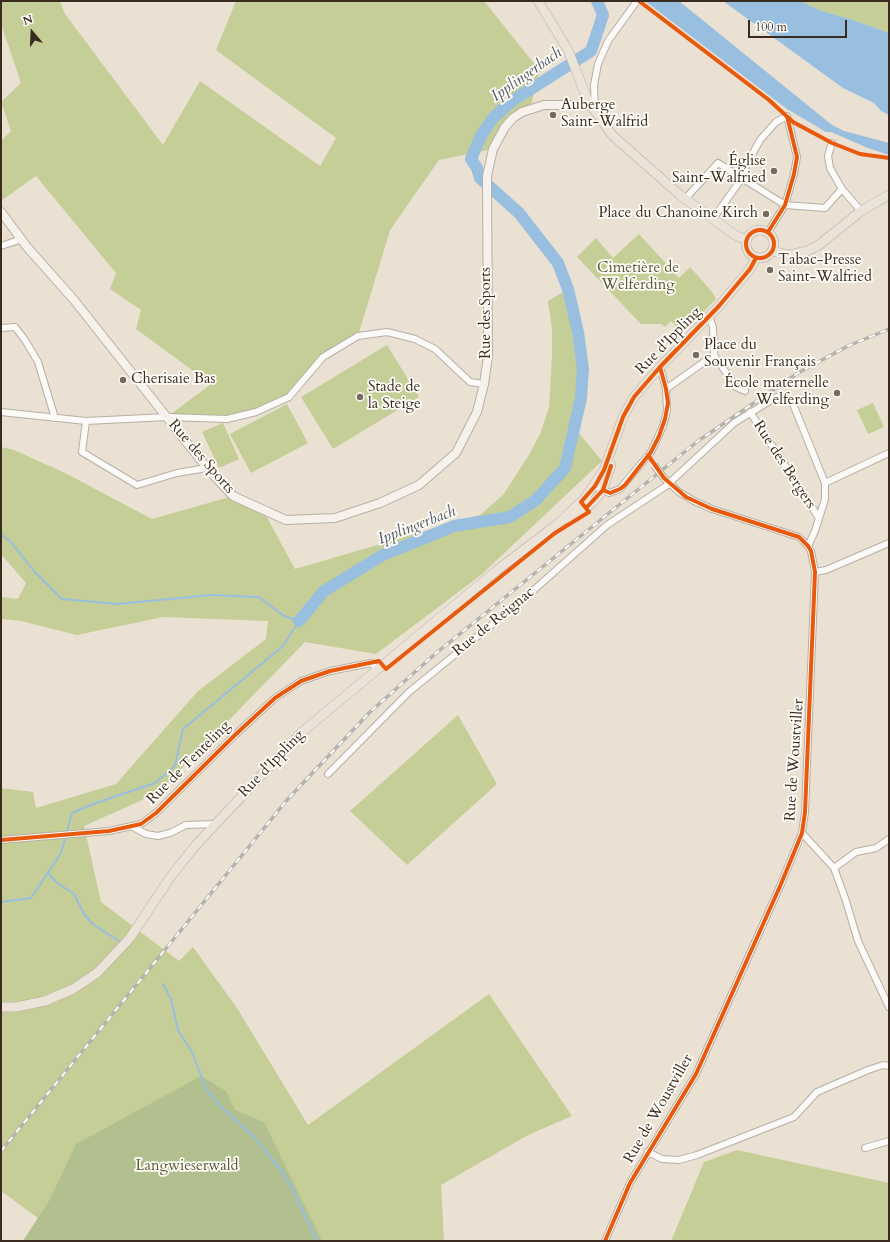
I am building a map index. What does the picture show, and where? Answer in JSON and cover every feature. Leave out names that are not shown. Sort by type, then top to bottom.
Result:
[{"type":"main road","points":[[538,1],[568,50],[588,101],[612,135],[686,199],[741,239],[746,240]]},
{"type":"main road","points":[[773,251],[789,255],[807,251],[819,245],[861,211],[889,195]]},
{"type":"main road","points":[[763,230],[768,232],[774,242],[773,251],[766,258],[756,258],[747,251],[746,240],[754,231],[763,230]]},
{"type":"main road","name":"Rue d'Ippling","points":[[1,1007],[16,1007],[45,1001],[73,989],[97,973],[119,951],[178,867],[215,824],[298,736],[377,669],[560,522],[586,508],[599,488],[604,470],[629,406],[638,392],[660,367],[709,317],[750,269],[756,258]]},
{"type":"street","points":[[595,111],[594,85],[598,64],[608,41],[637,1]]},
{"type":"street","name":"Rue des Sports","points":[[1,212],[22,240],[74,300],[207,468],[233,496],[286,520],[335,518],[419,486],[456,453],[477,412],[484,384],[488,356],[487,176],[493,149],[505,127],[513,118],[536,107],[579,105],[588,101]]},
{"type":"street","points":[[713,219],[742,178],[746,166],[760,140],[776,122],[786,116],[797,157],[794,174],[785,205],[768,232]]},
{"type":"street","points":[[832,143],[828,156],[830,168],[842,189],[861,211]]},
{"type":"street","points":[[686,199],[718,163],[785,205],[825,208],[842,189]]},
{"type":"street","points":[[1,246],[22,240]]},
{"type":"street","points":[[709,317],[713,327],[714,355],[736,388],[745,391]]},
{"type":"street","points":[[1,328],[15,327],[25,340],[38,362],[55,418]]},
{"type":"street","points":[[1,412],[86,421],[167,417],[227,419],[256,412],[289,397],[323,357],[358,336],[387,332],[415,339],[436,349],[470,382],[484,384]]},
{"type":"street","points":[[666,389],[714,355]]},
{"type":"street","points":[[599,488],[610,493],[620,489],[648,455],[659,436],[665,420],[668,403],[660,367]]},
{"type":"street","name":"Rue de Reignac","points":[[328,774],[385,715],[420,683],[527,596],[607,525],[670,483],[734,423],[750,412],[776,397],[783,397],[790,401],[796,409],[825,483]]},
{"type":"street","name":"Rue des Bergers","points":[[750,412],[819,518]]},
{"type":"street","points":[[86,421],[82,452],[137,484],[177,473],[207,468]]},
{"type":"street","points":[[648,455],[664,478],[686,497],[701,505],[794,535],[808,546],[826,495],[825,483],[889,453]]},
{"type":"street","points":[[815,572],[826,570],[889,543]]},
{"type":"street","name":"Rue de Woustviller","points":[[605,1241],[630,1183],[696,1074],[781,884],[802,832],[805,812],[812,677],[815,572],[813,558],[808,546]]},
{"type":"street","name":"Rue de Tenteling","points":[[1,840],[82,834],[133,827],[156,813],[275,698],[301,680],[330,671],[371,663],[377,669]]},
{"type":"street","points":[[133,827],[146,834],[158,836],[170,833],[186,825],[215,824]]},
{"type":"street","points":[[802,832],[834,868],[858,941],[889,1007]]},
{"type":"street","points":[[834,868],[856,852],[876,848],[889,839]]},
{"type":"street","points":[[648,1152],[662,1159],[679,1160],[697,1156],[794,1117],[817,1092],[868,1070],[883,1065],[889,1066]]},
{"type":"street","points":[[865,1148],[889,1141]]},
{"type":"green space","points":[[1,1],[60,1],[65,14],[163,145],[200,81],[320,166],[336,138],[216,50],[236,1],[484,1],[540,71],[530,109],[513,118],[493,149],[439,160],[390,230],[358,336],[323,357],[289,397],[256,412],[227,419],[167,417],[211,384],[136,329],[141,310],[110,289],[116,273],[36,176],[1,201],[1,141],[11,131],[1,102],[21,83],[1,24]]},
{"type":"green space","points":[[800,1],[889,1],[889,33],[822,11]]},
{"type":"green space","name":"Cimetière de Welferding","points":[[639,234],[679,278],[690,267],[713,293],[716,299],[682,333],[671,321],[665,327],[661,324],[641,324],[577,257],[596,238],[613,258]]},
{"type":"green space","points":[[568,289],[578,332],[583,369],[575,428],[602,461],[481,575],[376,654],[305,642],[158,793],[84,826],[101,902],[179,961],[193,947],[237,1008],[308,1125],[489,994],[572,1116],[528,1135],[441,1185],[444,1241],[23,1241],[38,1218],[1,1191],[1,788],[33,792],[36,808],[116,784],[198,691],[266,639],[268,621],[163,617],[77,635],[21,621],[1,619],[1,597],[18,599],[26,583],[1,554],[1,447],[14,450],[65,473],[152,519],[233,496],[263,510],[295,569],[480,515],[503,495],[529,455],[541,432],[549,407],[552,329],[548,301]]},
{"type":"green space","name":"Stade de la Steige","points":[[387,345],[419,397],[333,449],[301,397]]},
{"type":"green space","points":[[873,403],[884,427],[868,434],[857,410]]},
{"type":"green space","points":[[287,404],[308,443],[251,473],[230,434]]},
{"type":"green space","points":[[223,423],[239,459],[219,468],[202,432]]},
{"type":"green space","points":[[458,715],[497,784],[407,865],[350,811]]},
{"type":"green space","name":"Langwieserwald","points":[[201,1076],[226,1091],[235,1110],[264,1122],[322,1241],[23,1241],[49,1201],[76,1144]]},
{"type":"green space","points":[[737,1150],[889,1183],[889,1241],[671,1241],[704,1162]]},
{"type":"water","points":[[645,1],[679,1],[832,125],[844,131],[889,143],[889,155],[868,148],[831,132],[826,132],[787,109]]},
{"type":"water","points":[[723,1],[800,1],[822,11],[889,33],[889,115],[881,111],[874,103],[843,88]]},
{"type":"waterway","name":"Ipplingerbach","points":[[299,621],[324,591],[383,555],[454,526],[510,517],[536,500],[565,468],[581,398],[583,369],[578,332],[568,289],[558,263],[519,213],[480,178],[477,168],[471,159],[481,136],[493,118],[512,101],[591,51],[603,15],[597,1]]},
{"type":"waterway","name":"Ipplingerbach","points":[[1,534],[11,542],[34,571],[62,599],[117,604],[212,595],[259,597],[284,616],[299,621],[283,646],[183,729],[175,766],[155,783],[93,804],[72,813],[61,853],[31,898],[1,902]]},
{"type":"waterway","points":[[48,873],[56,882],[74,894],[84,914],[93,924],[120,942]]},
{"type":"waterway","points":[[163,984],[171,999],[178,1030],[192,1052],[206,1089],[219,1105],[253,1136],[281,1170],[292,1188],[317,1241]]},
{"type":"railway","points":[[1,1151],[287,800],[369,713],[435,654],[698,441],[798,373],[848,346],[889,329]]},
{"type":"cycle path","points":[[639,1],[769,100],[793,122],[832,143],[860,154],[889,158]]},
{"type":"cycle path","points":[[768,232],[785,205],[794,174],[797,157],[787,116]]},
{"type":"cycle path","points":[[760,230],[766,231],[770,234],[773,238],[774,244],[773,250],[770,254],[766,257],[760,258],[754,257],[750,254],[747,250],[746,244],[747,238],[750,234],[754,231],[760,230]]},
{"type":"cycle path","points":[[1,840],[109,831],[141,824],[156,813],[275,698],[301,681],[330,671],[379,661],[386,669],[555,533],[589,512],[581,502],[595,486],[604,470],[623,417],[634,397],[660,367],[719,306],[750,269],[756,258]]},
{"type":"cycle path","points":[[603,490],[610,493],[625,485],[651,452],[659,436],[665,419],[668,403],[660,367]]},
{"type":"cycle path","points":[[605,1241],[630,1183],[696,1074],[781,884],[802,833],[805,812],[815,572],[811,551],[799,537],[712,509],[686,497],[664,478],[648,455]]},
{"type":"cycle path","points":[[586,508],[603,490],[611,466]]},
{"type":"place","name":"Auberge Saint-Walfrid","points":[[553,115]]},
{"type":"place","name":"Église Saint-Walfried","points":[[774,171]]},
{"type":"place","name":"Place du Chanoine Kirch","points":[[766,214]]},
{"type":"place","name":"Tabac-Presse Saint-Walfried","points":[[770,270]]},
{"type":"place","name":"Place du Souvenir Français","points":[[696,355]]},
{"type":"place","name":"Cherisaie Bas","points":[[123,380]]},
{"type":"place","name":"École maternelle Welferding","points":[[837,393]]},
{"type":"place","name":"Stade de la Steige","points":[[360,397]]}]
